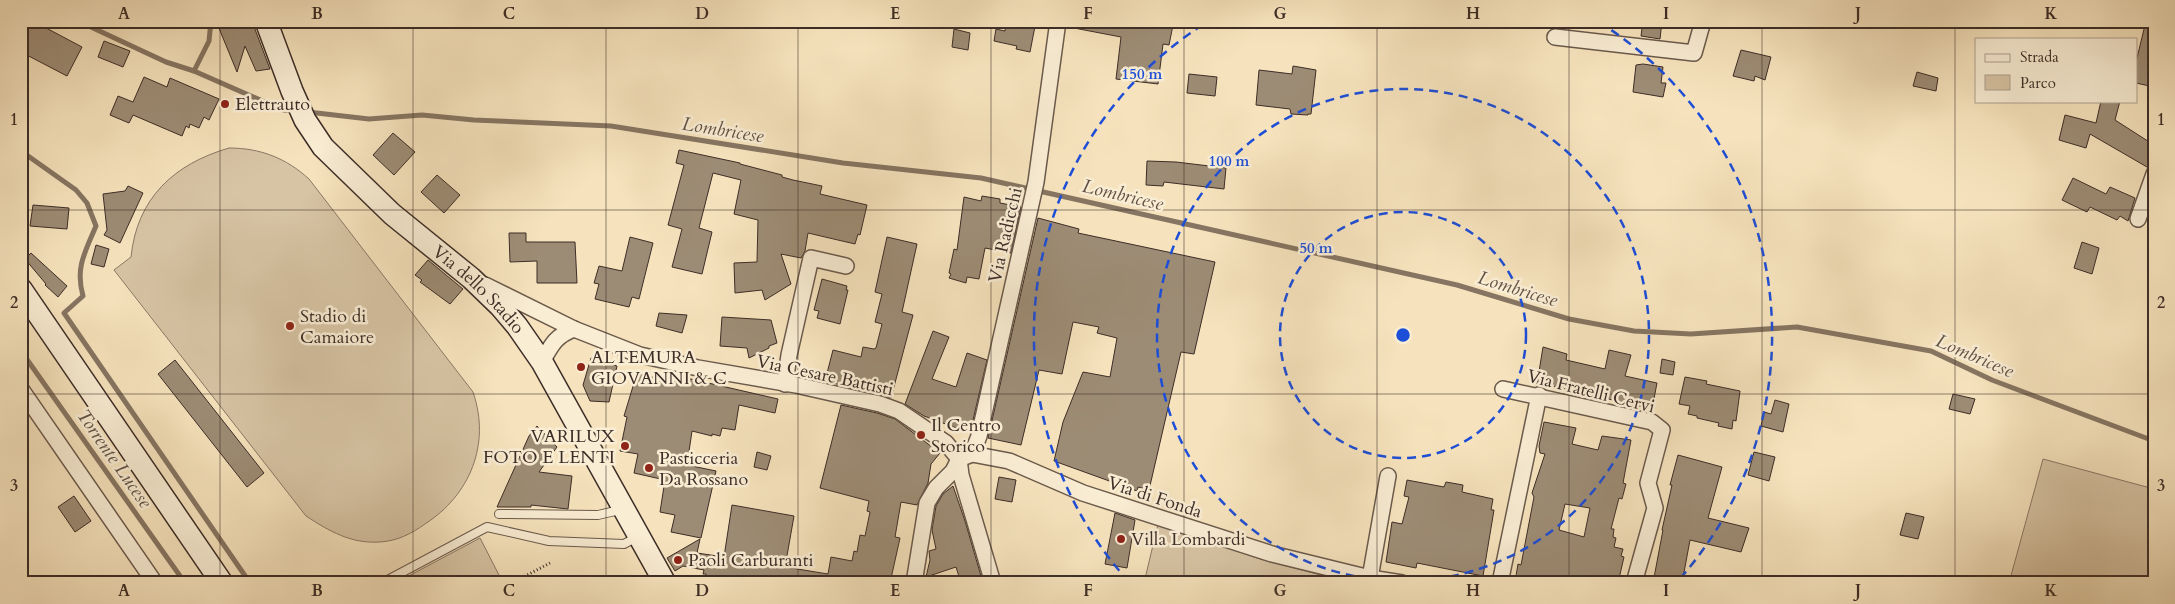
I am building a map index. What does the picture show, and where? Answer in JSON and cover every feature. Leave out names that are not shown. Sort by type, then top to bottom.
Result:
[{"type":"street","name":"Via dello Stadio","points":[[266,21],[292,91],[305,120],[322,147],[392,214],[471,278],[500,306],[542,362],[665,583]]},
{"type":"street","name":"Via Radicchi","points":[[914,583],[927,503],[936,488],[965,457],[979,436],[1036,182],[1058,21]]},
{"type":"street","points":[[1555,37],[1694,53],[1702,21]]},
{"type":"street","points":[[2138,219],[2154,174]]},
{"type":"street","points":[[785,384],[789,355],[811,258],[846,266]]},
{"type":"street","name":"Via Cesare Battisti","points":[[471,278],[574,329],[640,355],[880,404],[899,411],[965,457],[961,475],[993,583]]},
{"type":"street","points":[[21,289],[222,583]]},
{"type":"street","points":[[542,362],[552,344],[562,334],[574,329]]},
{"type":"street","points":[[21,389],[155,583]]},
{"type":"street","name":"Via Fratelli Cervi","points":[[1503,389],[1539,395],[1652,422],[1662,430],[1648,483],[1655,508],[1634,583]]},
{"type":"street","points":[[1500,583],[1539,395]]},
{"type":"street","name":"Via di Fonda","points":[[965,457],[1009,461],[1083,493],[1272,554],[1370,578],[1402,583]]},
{"type":"street","points":[[1370,578],[1388,476]]},
{"type":"lane","points":[[499,514],[598,515],[624,509]]},
{"type":"lane","points":[[382,583],[487,527],[548,540],[624,544],[639,536]]},
{"type":"path","points":[[512,583],[550,563]]},
{"type":"green space","name":"Stadio di Camaiore","points":[[229,148],[262,152],[291,165],[309,179],[473,392],[478,411],[479,430],[478,449],[473,467],[465,483],[441,512],[420,528],[404,536],[380,542],[359,541],[323,527],[306,516],[114,270],[131,257],[141,217],[150,201],[162,186],[191,163]]},
{"type":"green space","points":[[2043,459],[2154,489],[2154,583],[2009,583]]},
{"type":"green space","points":[[1158,524],[1260,559],[1352,583],[1144,583]]},
{"type":"green space","points":[[480,538],[500,577],[489,583],[403,583],[401,580]]},
{"type":"building","points":[[21,21],[33,21],[82,47],[67,76],[21,52]]},
{"type":"building","points":[[216,21],[247,21],[249,26],[253,24],[270,69],[256,71],[245,46],[237,72]]},
{"type":"building","points":[[1006,21],[1036,21],[1030,52],[1016,49],[1017,46],[994,41],[996,29],[1005,31]]},
{"type":"building","points":[[1074,21],[1128,21],[1153,27],[1153,22],[1173,25],[1169,45],[1163,44],[1158,84],[1116,79],[1121,37],[1074,28]]},
{"type":"building","points":[[1643,21],[1662,21],[1660,39],[1641,36]]},
{"type":"building","points":[[2146,21],[2154,21],[2154,87],[2138,83],[2138,54]]},
{"type":"building","points":[[954,29],[970,33],[968,50],[952,47]]},
{"type":"building","points":[[104,41],[130,51],[123,67],[98,57]]},
{"type":"building","points":[[1741,50],[1771,57],[1765,80],[1755,76],[1754,81],[1733,76]]},
{"type":"building","points":[[1643,64],[1663,67],[1661,83],[1666,83],[1663,97],[1633,92],[1636,65]]},
{"type":"building","points":[[1293,66],[1316,70],[1311,114],[1291,114],[1290,109],[1256,105],[1259,70],[1292,74]]},
{"type":"building","points":[[1917,72],[1938,78],[1936,91],[1913,86]]},
{"type":"building","points":[[1189,74],[1217,77],[1215,96],[1187,93]]},
{"type":"building","points":[[144,77],[167,87],[170,78],[219,99],[209,120],[204,117],[199,128],[190,124],[189,128],[186,126],[182,136],[133,115],[129,123],[110,115],[118,96],[133,102]]},
{"type":"building","points":[[2101,102],[2120,102],[2115,120],[2154,145],[2154,160],[2151,165],[2147,167],[2090,134],[2086,148],[2059,140],[2065,115],[2096,123]]},
{"type":"building","points":[[393,133],[415,152],[394,175],[373,155]]},
{"type":"building","points":[[679,150],[740,163],[782,175],[782,177],[822,186],[820,194],[867,205],[860,235],[858,234],[855,244],[808,233],[805,251],[801,258],[781,254],[791,284],[765,300],[762,290],[735,293],[734,263],[757,262],[758,220],[734,214],[741,180],[713,173],[699,228],[712,232],[702,274],[672,267],[682,229],[668,225],[684,165],[676,163]]},
{"type":"building","points":[[1147,161],[1176,162],[1226,168],[1224,189],[1164,182],[1163,186],[1146,185]]},
{"type":"building","points":[[437,175],[460,195],[444,213],[421,192]]},
{"type":"building","points":[[2073,178],[2106,194],[2110,187],[2135,198],[2128,221],[2120,216],[2117,220],[2090,207],[2087,212],[2062,200]]},
{"type":"building","points":[[128,186],[143,193],[120,243],[104,235],[107,230],[103,194],[125,191]]},
{"type":"building","points":[[982,196],[1000,199],[1000,203],[1021,207],[1011,253],[985,248],[979,279],[967,277],[966,283],[949,278],[951,274],[949,273],[954,249],[957,250],[964,197],[981,201]]},
{"type":"building","points":[[33,205],[69,208],[67,229],[30,226]]},
{"type":"building","points":[[1038,218],[1079,229],[1078,233],[1215,262],[1194,354],[1181,352],[1149,490],[1138,487],[1137,491],[1054,461],[1063,422],[1083,372],[1110,377],[1117,338],[1097,333],[1099,327],[1073,322],[1062,374],[1039,370],[1021,445],[988,438]]},
{"type":"building","points":[[509,233],[526,233],[526,242],[575,242],[577,283],[537,283],[537,261],[510,262]]},
{"type":"building","points":[[630,237],[653,243],[639,299],[632,297],[629,307],[595,299],[599,284],[594,283],[599,266],[622,271]]},
{"type":"building","points":[[887,237],[917,244],[902,312],[913,315],[891,398],[825,381],[833,350],[861,357],[863,347],[876,348],[882,324],[875,322],[882,294],[875,292]]},
{"type":"building","points":[[2082,242],[2099,248],[2092,274],[2074,268]]},
{"type":"building","points":[[96,245],[109,249],[104,267],[91,264]]},
{"type":"building","points":[[31,253],[67,286],[58,297],[45,285],[25,259]]},
{"type":"building","points":[[428,260],[463,289],[450,304],[420,282],[422,280],[415,275]]},
{"type":"building","points":[[822,279],[847,286],[846,290],[848,290],[840,324],[817,318],[819,311],[814,310]]},
{"type":"building","points":[[659,313],[687,315],[682,333],[656,326]]},
{"type":"building","points":[[722,317],[771,320],[777,343],[749,358],[747,348],[720,346]]},
{"type":"building","points":[[933,331],[949,337],[932,379],[956,387],[967,353],[987,360],[970,433],[924,416],[905,404]]},
{"type":"building","points":[[1543,347],[1567,354],[1566,360],[1605,369],[1609,350],[1631,355],[1625,376],[1657,383],[1652,409],[1537,384]]},
{"type":"building","points":[[591,358],[617,366],[609,402],[590,401],[583,385]]},
{"type":"building","points":[[1662,359],[1675,362],[1673,375],[1660,373]]},
{"type":"building","points":[[175,360],[264,473],[247,487],[158,374]]},
{"type":"building","points":[[637,373],[667,381],[669,374],[778,399],[775,413],[739,405],[735,430],[722,428],[720,436],[692,431],[687,465],[716,471],[701,538],[671,532],[675,515],[660,512],[665,480],[634,473],[638,454],[620,451],[627,417],[624,416]]},
{"type":"building","points":[[1685,377],[1707,381],[1706,384],[1740,391],[1736,421],[1733,420],[1732,429],[1718,426],[1719,423],[1688,414],[1690,406],[1679,404]]},
{"type":"building","points":[[1953,394],[1975,399],[1970,414],[1949,409]]},
{"type":"building","points":[[1775,400],[1789,404],[1783,432],[1761,426],[1764,412],[1771,414]]},
{"type":"building","points":[[841,405],[895,419],[940,453],[931,464],[928,483],[917,505],[901,502],[895,537],[900,538],[890,583],[705,583],[706,574],[703,574],[704,570],[683,566],[675,571],[667,558],[700,539],[697,553],[724,557],[732,505],[794,516],[785,567],[828,574],[831,557],[852,561],[854,551],[857,552],[860,535],[865,536],[870,512],[867,511],[869,501],[820,488]]},
{"type":"building","points":[[1544,422],[1576,428],[1572,444],[1598,450],[1602,436],[1631,440],[1623,483],[1626,484],[1622,499],[1619,498],[1611,529],[1614,529],[1613,537],[1616,538],[1614,547],[1623,549],[1621,556],[1624,557],[1618,583],[1548,583],[1516,576],[1518,564],[1521,565],[1534,497],[1532,493],[1545,454],[1540,453],[1539,446]],"holes":[[[1565,504],[1590,508],[1584,537],[1559,530]]]},
{"type":"building","points":[[537,426],[557,447],[539,472],[572,476],[568,509],[531,505],[531,507],[497,507],[529,436]]},
{"type":"building","points":[[757,452],[771,456],[767,470],[754,467]]},
{"type":"building","points":[[1754,452],[1775,457],[1769,481],[1748,475]]},
{"type":"building","points":[[1678,455],[1722,467],[1708,518],[1749,528],[1741,552],[1690,540],[1682,583],[1653,583],[1672,485],[1670,485]]},
{"type":"building","points":[[999,477],[1016,480],[1012,502],[995,499]]},
{"type":"building","points":[[1407,480],[1444,487],[1446,482],[1463,485],[1462,492],[1493,499],[1491,510],[1494,510],[1483,576],[1417,563],[1416,568],[1386,562],[1392,522],[1402,524],[1409,497],[1404,496]]},
{"type":"building","points":[[953,486],[983,583],[961,583],[956,567],[926,577],[930,560],[929,551],[936,549],[932,530],[936,506],[943,494]]},
{"type":"building","points":[[74,496],[91,521],[75,532],[58,507]]},
{"type":"building","points":[[1115,513],[1135,520],[1127,568],[1105,564]]},
{"type":"building","points":[[1906,513],[1924,517],[1918,539],[1900,535]]},
{"type":"waterway","name":"Lombricese","points":[[78,21],[166,62],[194,71],[283,110],[294,111]]},
{"type":"waterway","points":[[194,71],[209,41],[211,21]]},
{"type":"waterway","name":"Lombricese","points":[[308,112],[369,119],[422,115],[474,120],[611,126],[843,163],[981,178],[1457,285],[1569,319],[1634,331],[1691,334],[1797,327],[1931,351],[1992,380],[2154,441]]},
{"type":"waterway","points":[[21,151],[76,190],[87,203],[96,226],[82,260],[80,277],[83,296],[64,313],[250,583]]},
{"type":"waterway","name":"Torrente Lucese","points":[[21,351],[185,583]]},
{"type":"place","name":"Elettrauto","points":[[225,104]]},
{"type":"place","name":"Stadio di Camaiore","points":[[290,326]]},
{"type":"place","name":"ALTEMURA GIOVANNI & C","points":[[581,367]]},
{"type":"place","name":"Il Centro Storico","points":[[921,435]]},
{"type":"place","name":"VARILUX FOTO E LENTI","points":[[625,446]]},
{"type":"place","name":"Pasticceria Da Rossano","points":[[649,468]]},
{"type":"place","name":"Villa Lombardi","points":[[1121,539]]},
{"type":"place","name":"Paoli Carburanti","points":[[678,560]]}]
